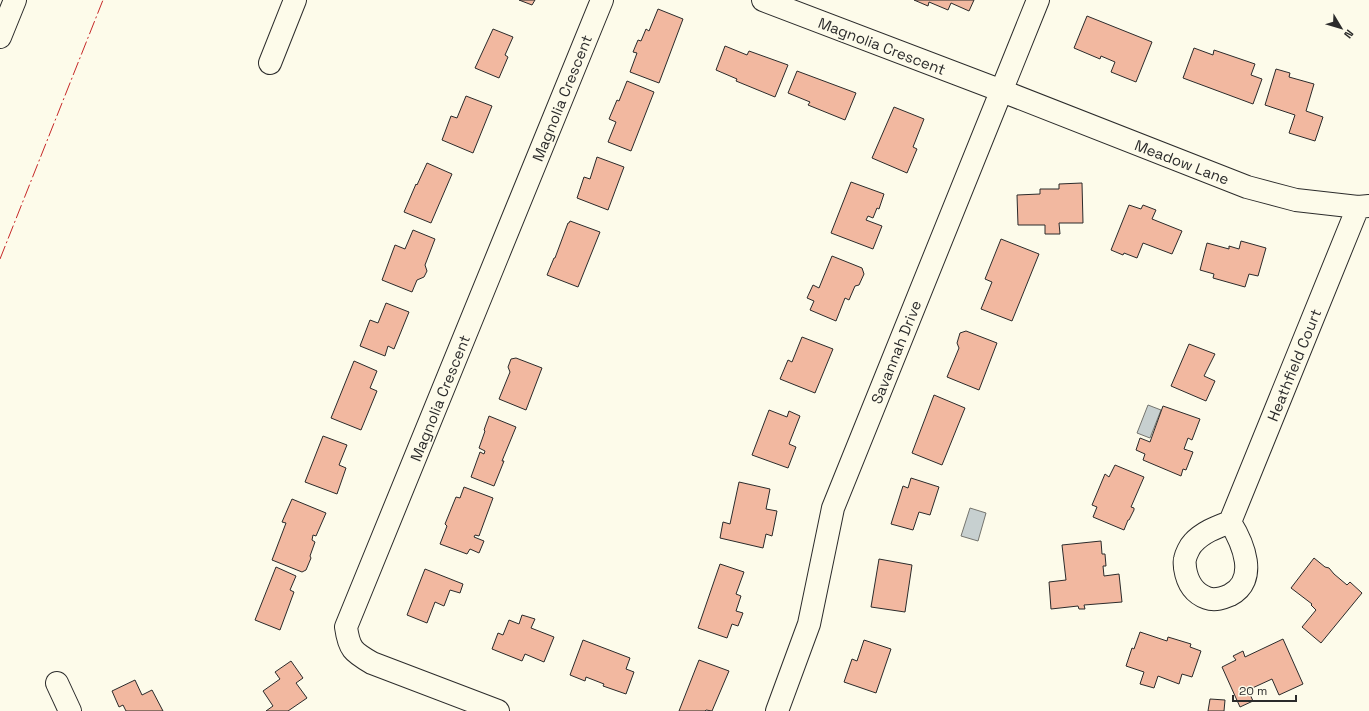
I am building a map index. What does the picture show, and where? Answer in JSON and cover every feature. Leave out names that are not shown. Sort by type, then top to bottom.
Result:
[{"type":"main road","points":[[0,37],[15,0]]},
{"type":"main road","points":[[270,63],[295,0]]},
{"type":"main road","name":"Magnolia Crescent","points":[[498,711],[372,663],[357,654],[348,642],[346,627],[602,0]]},
{"type":"main road","name":"Magnolia Crescent","points":[[763,0],[1002,91]]},
{"type":"main road","name":"Savannah Drive","points":[[777,711],[809,624],[833,508],[1038,0]]},
{"type":"main road","name":"Meadow Lane","points":[[1002,91],[1247,187],[1296,200],[1363,207]]},
{"type":"main road","name":"Heathfield Court","points":[[1230,522],[1363,207]]},
{"type":"main road","points":[[57,683],[70,711]]},
{"type":"shaded area","points":[[1148,405],[1161,410],[1150,438],[1137,433]]},
{"type":"shaded area","points":[[970,508],[986,513],[978,541],[961,536]]},
{"type":"building","points":[[519,0],[535,0],[532,5]]},
{"type":"building","points":[[914,0],[974,0],[969,11],[951,3],[948,10],[929,2],[928,6]]},
{"type":"building","points":[[658,9],[683,19],[659,83],[630,72],[637,53],[633,52],[638,40],[641,41],[646,29],[649,31]]},
{"type":"building","points":[[1087,16],[1152,42],[1136,82],[1111,72],[1115,62],[1101,56],[1100,59],[1074,48]]},
{"type":"building","points":[[493,29],[513,37],[505,55],[508,57],[499,78],[475,68]]},
{"type":"building","points":[[725,46],[747,55],[749,51],[788,65],[775,97],[736,81],[737,79],[716,70]]},
{"type":"building","points":[[1194,48],[1213,55],[1214,50],[1255,64],[1251,75],[1262,79],[1253,104],[1183,78]]},
{"type":"building","points":[[1276,69],[1290,73],[1289,77],[1314,84],[1306,111],[1323,117],[1315,141],[1289,133],[1295,115],[1265,105]]},
{"type":"building","points":[[797,71],[856,93],[845,120],[808,105],[810,102],[788,93]]},
{"type":"building","points":[[627,81],[654,92],[631,151],[608,142],[616,122],[609,119],[617,100],[619,101]]},
{"type":"building","points":[[466,96],[492,106],[473,153],[442,140],[451,116],[457,118]]},
{"type":"building","points":[[894,107],[924,119],[913,147],[917,149],[907,173],[872,158]]},
{"type":"building","points":[[597,157],[624,167],[608,210],[577,198],[584,177],[590,179]]},
{"type":"building","points":[[427,163],[452,174],[431,223],[404,212]]},
{"type":"building","points":[[851,182],[884,194],[879,209],[877,208],[873,218],[868,216],[866,220],[882,226],[873,249],[831,233]]},
{"type":"building","points":[[1082,183],[1083,223],[1059,223],[1060,234],[1045,234],[1045,225],[1018,225],[1017,195],[1040,194],[1040,189],[1059,189],[1059,184]]},
{"type":"building","points":[[1129,205],[1141,209],[1143,205],[1156,210],[1152,219],[1182,231],[1172,254],[1143,243],[1137,258],[1124,253],[1123,255],[1111,250]]},
{"type":"building","points":[[570,221],[600,232],[578,287],[547,275]]},
{"type":"building","points":[[413,230],[435,239],[425,265],[427,271],[424,277],[417,280],[412,292],[382,280],[395,245],[405,249]]},
{"type":"building","points":[[1001,239],[1039,254],[1012,321],[981,309],[992,282],[985,279]]},
{"type":"building","points":[[1241,241],[1266,248],[1258,276],[1249,274],[1245,287],[1213,278],[1214,274],[1200,270],[1207,243],[1229,249],[1229,246],[1239,249]]},
{"type":"building","points":[[832,256],[862,268],[864,274],[859,285],[855,286],[849,300],[845,298],[836,321],[810,310],[814,301],[807,298],[813,285],[819,288]]},
{"type":"building","points":[[386,303],[409,312],[394,349],[388,346],[385,356],[360,346],[370,320],[378,323]]},
{"type":"building","points":[[966,331],[997,343],[979,390],[947,377],[959,348],[957,343],[960,333]]},
{"type":"building","points":[[802,337],[833,349],[815,393],[780,379],[788,360],[792,362]]},
{"type":"building","points":[[1189,344],[1215,354],[1204,376],[1215,381],[1206,401],[1171,386]]},
{"type":"building","points":[[516,358],[542,368],[526,410],[499,399],[510,372],[508,367],[511,359]]},
{"type":"building","points":[[354,361],[377,371],[370,388],[377,391],[361,430],[331,418]]},
{"type":"building","points":[[934,395],[965,408],[942,465],[912,453]]},
{"type":"building","points":[[1163,406],[1200,419],[1192,440],[1188,438],[1184,449],[1193,452],[1186,470],[1183,469],[1181,476],[1143,460],[1145,454],[1136,450],[1140,438],[1150,442]]},
{"type":"building","points":[[769,410],[787,417],[789,411],[800,416],[789,444],[796,447],[788,468],[752,455]]},
{"type":"building","points":[[489,416],[516,427],[502,461],[504,461],[494,486],[471,477],[480,452],[484,454],[485,451],[479,448]]},
{"type":"building","points":[[323,436],[347,445],[339,465],[346,468],[337,494],[305,482]]},
{"type":"building","points":[[1115,465],[1144,477],[1131,507],[1134,508],[1134,510],[1124,530],[1093,517],[1097,507],[1092,505],[1105,474],[1109,477]]},
{"type":"building","points":[[911,478],[939,487],[930,515],[919,512],[913,530],[891,524],[903,486],[908,488]]},
{"type":"building","points":[[739,482],[770,489],[766,509],[777,511],[772,536],[766,534],[763,548],[720,538],[723,522],[730,524]]},
{"type":"building","points":[[464,487],[493,498],[479,536],[475,535],[474,537],[484,541],[479,553],[470,549],[467,554],[440,544],[447,526],[445,524],[456,497],[460,498]]},
{"type":"building","points":[[292,499],[326,513],[316,536],[313,535],[312,540],[315,542],[310,556],[311,558],[306,570],[302,572],[272,560],[286,523],[282,522]]},
{"type":"building","points":[[1101,541],[1102,554],[1105,554],[1106,566],[1103,566],[1104,576],[1119,574],[1122,602],[1084,605],[1085,609],[1079,609],[1078,606],[1051,609],[1049,582],[1066,580],[1062,545]]},
{"type":"building","points":[[1314,558],[1325,567],[1329,568],[1347,585],[1350,582],[1362,593],[1321,643],[1302,627],[1316,610],[1311,605],[1312,604],[1291,588]]},
{"type":"building","points":[[879,559],[912,565],[905,612],[871,607]]},
{"type":"building","points":[[720,564],[744,572],[736,594],[741,596],[736,611],[743,613],[738,626],[732,624],[727,638],[698,628]]},
{"type":"building","points":[[276,567],[296,576],[290,590],[294,592],[280,630],[255,620]]},
{"type":"building","points":[[425,569],[463,584],[460,593],[450,590],[444,606],[435,602],[427,623],[407,615]]},
{"type":"building","points":[[522,615],[535,619],[531,628],[554,637],[544,662],[525,654],[522,661],[492,649],[498,633],[503,635],[509,620],[519,624]]},
{"type":"building","points":[[1140,632],[1167,641],[1168,637],[1191,644],[1190,647],[1201,651],[1192,677],[1182,674],[1179,684],[1158,676],[1154,688],[1140,684],[1144,672],[1126,666],[1132,648],[1134,649]]},
{"type":"building","points":[[1283,639],[1303,684],[1279,695],[1272,679],[1248,690],[1253,701],[1240,707],[1222,667],[1236,660],[1233,656],[1243,651],[1245,657]]},
{"type":"building","points":[[583,640],[630,658],[626,669],[634,672],[626,694],[603,686],[604,684],[586,677],[585,681],[570,675]]},
{"type":"building","points":[[864,640],[891,649],[876,693],[844,682],[852,659],[857,661]]},
{"type":"building","points":[[699,660],[729,671],[712,711],[679,711]]},
{"type":"building","points":[[291,661],[303,678],[296,683],[307,698],[288,711],[266,711],[273,706],[263,691],[280,679],[275,672]]},
{"type":"building","points":[[135,680],[142,695],[152,690],[163,711],[126,711],[123,705],[119,707],[112,691]]},
{"type":"building","points":[[1210,699],[1225,700],[1224,711],[1208,711]]},
{"type":"power","points":[[0,259],[103,0]]}]
